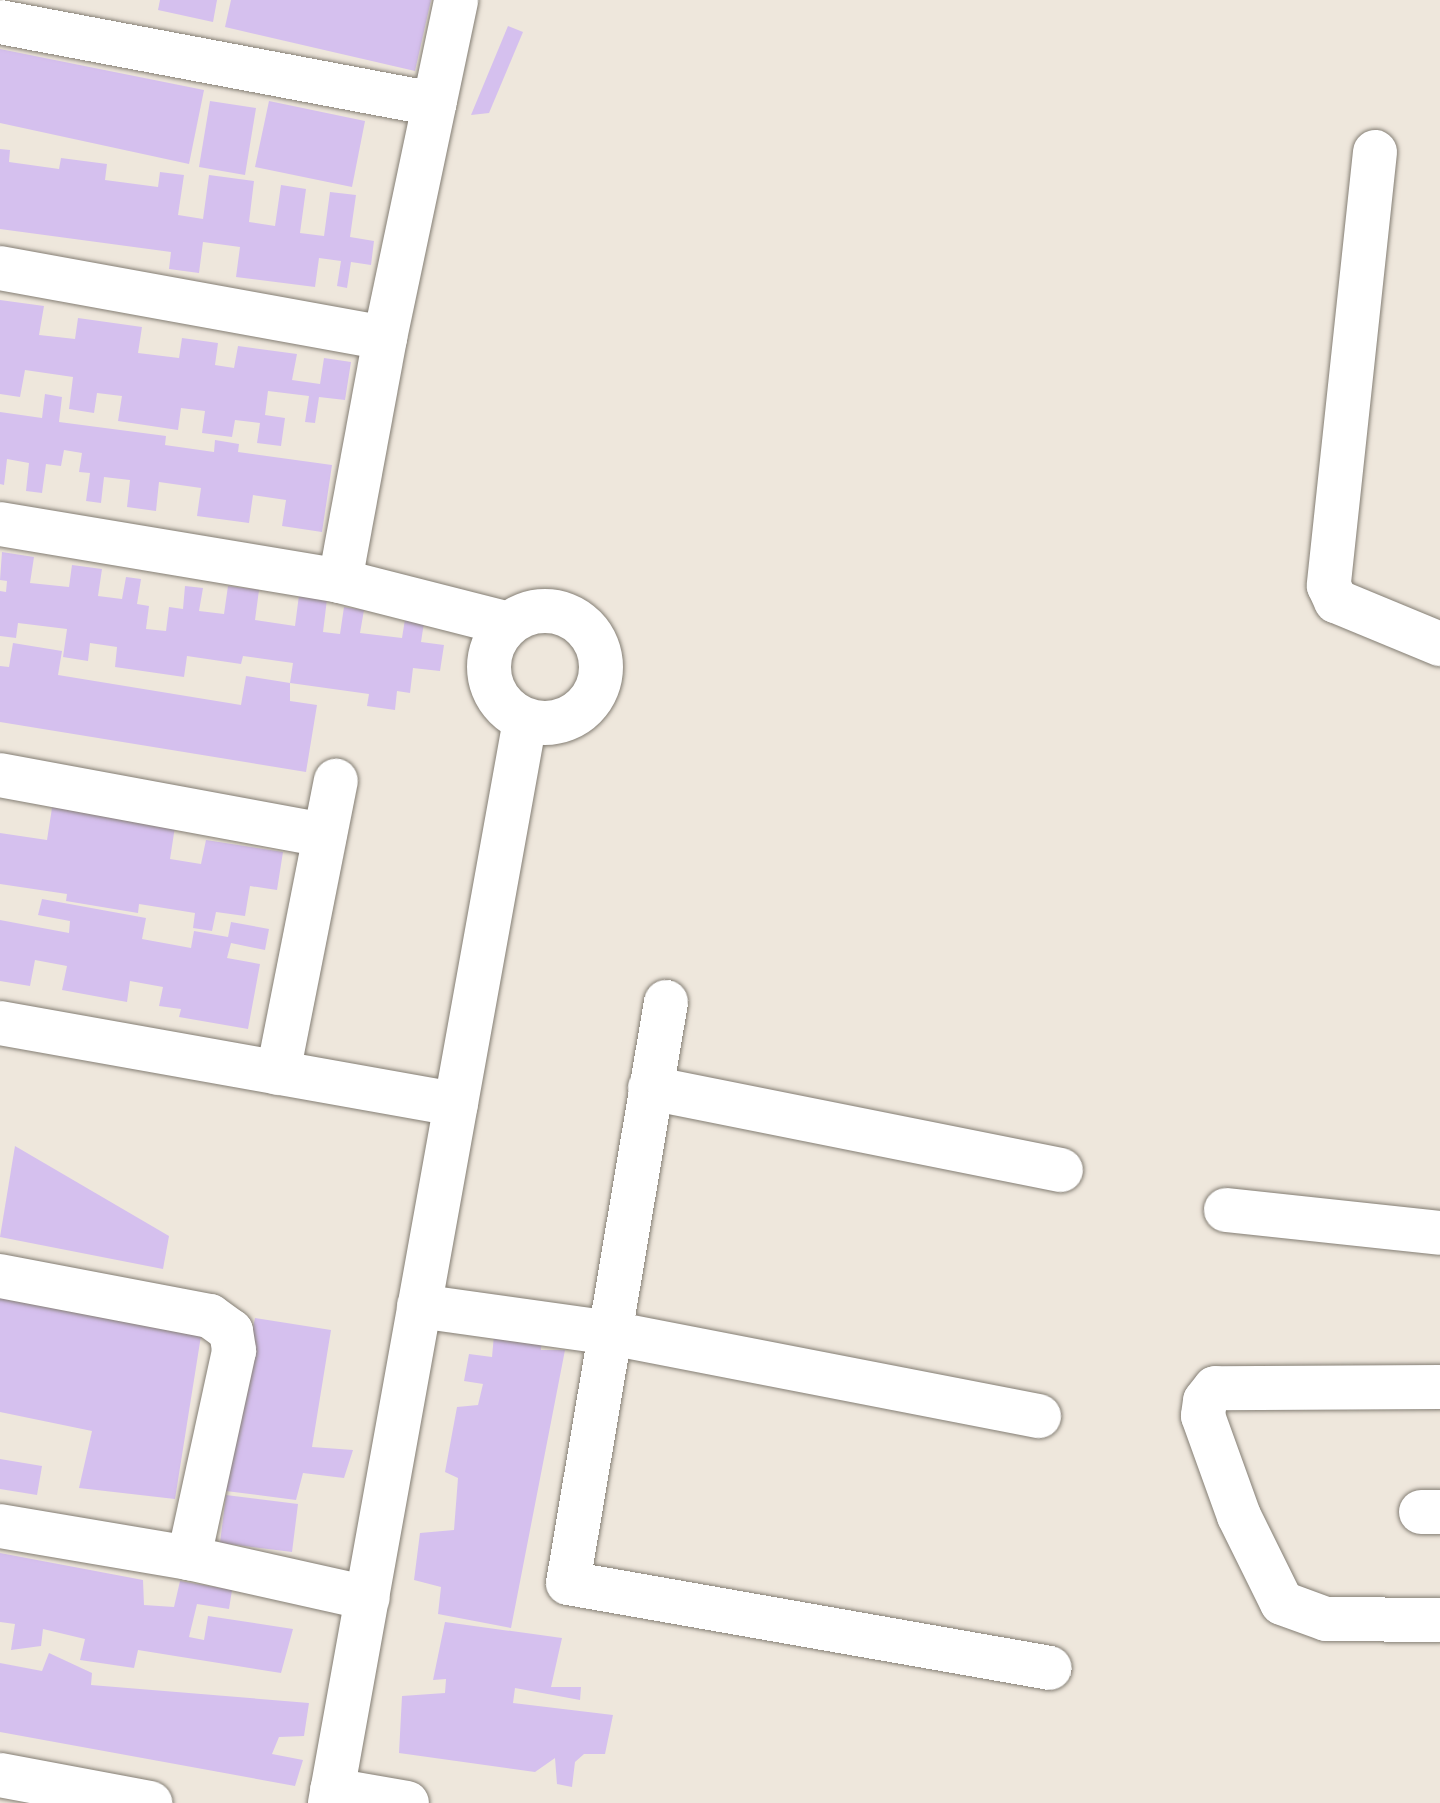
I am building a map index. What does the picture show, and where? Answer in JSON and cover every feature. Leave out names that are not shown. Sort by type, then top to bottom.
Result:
[{"type":"street","points":[[340,581],[385,338],[456,0]]},
{"type":"street","points":[[0,22],[434,104]]},
{"type":"street","points":[[1375,152],[1329,586],[1336,601],[1440,644]]},
{"type":"street","points":[[0,268],[385,338]]},
{"type":"street","points":[[0,524],[340,581],[509,624]]},
{"type":"street","points":[[549,611],[570,617],[587,629],[598,648],[601,669],[596,690],[584,708],[546,724],[525,720],[501,703],[489,677],[492,648],[509,624],[528,613],[549,611]]},
{"type":"street","points":[[407,1803],[331,1797],[525,720]]},
{"type":"street","points":[[0,775],[325,835]]},
{"type":"street","points":[[278,1073],[336,781]]},
{"type":"street","points":[[666,1002],[568,1583],[1050,1668]]},
{"type":"street","points":[[0,1023],[456,1104]]},
{"type":"street","points":[[650,1088],[1061,1170]]},
{"type":"street","points":[[1226,1210],[1440,1233]]},
{"type":"street","points":[[0,1276],[210,1316],[231,1331],[234,1351],[189,1558]]},
{"type":"street","points":[[419,1306],[611,1333],[1039,1416]]},
{"type":"street","points":[[1440,1387],[1215,1388],[1205,1401],[1203,1416],[1239,1516],[1282,1603],[1326,1619],[1440,1620]]},
{"type":"street","points":[[0,1526],[189,1558],[368,1598]]},
{"type":"street","points":[[0,1775],[150,1803]]},
{"type":"building","points":[[160,0],[217,0],[213,22],[158,10]]},
{"type":"building","points":[[231,0],[431,0],[415,71],[225,27]]},
{"type":"building","points":[[508,26],[523,32],[489,113],[471,115]]},
{"type":"building","points":[[0,49],[204,90],[189,164],[0,123]]},
{"type":"building","points":[[210,101],[256,108],[245,175],[199,167]]},
{"type":"building","points":[[269,101],[365,121],[352,187],[255,167]]},
{"type":"building","points":[[0,149],[10,150],[9,162],[59,169],[61,158],[107,164],[105,180],[158,187],[160,172],[184,175],[178,215],[203,219],[209,175],[254,181],[249,222],[275,226],[281,185],[306,189],[300,233],[324,236],[330,192],[356,195],[350,237],[374,241],[371,265],[351,262],[347,288],[337,286],[341,261],[319,258],[315,287],[236,277],[240,247],[203,242],[199,273],[169,269],[171,252],[0,229]]},
{"type":"building","points":[[0,300],[44,306],[39,335],[75,339],[78,318],[142,327],[138,353],[179,358],[182,338],[218,343],[215,365],[234,368],[238,346],[297,354],[292,380],[320,384],[324,358],[351,362],[345,400],[319,397],[315,423],[305,422],[309,396],[268,391],[265,415],[285,418],[281,446],[257,443],[260,423],[235,420],[232,437],[202,433],[205,411],[181,408],[178,430],[118,421],[122,396],[97,393],[94,413],[69,409],[73,377],[25,370],[20,397],[0,394]]},
{"type":"building","points":[[45,394],[62,397],[59,422],[166,436],[165,445],[214,452],[215,440],[239,444],[238,452],[332,465],[322,532],[282,526],[286,500],[253,495],[249,523],[197,516],[201,488],[159,482],[156,511],[127,507],[130,480],[104,477],[101,503],[86,501],[90,473],[79,472],[82,453],[64,450],[61,466],[46,464],[42,493],[26,491],[29,463],[7,459],[4,485],[0,484],[0,412],[42,418]]},
{"type":"building","points":[[2,552],[34,557],[30,583],[69,587],[72,565],[102,569],[98,596],[122,599],[126,577],[141,579],[137,604],[149,606],[146,629],[166,631],[169,607],[183,609],[185,586],[203,588],[199,611],[224,614],[228,586],[259,590],[255,620],[295,626],[299,595],[327,599],[323,632],[340,634],[344,607],[364,610],[360,633],[402,638],[406,613],[425,616],[421,642],[444,645],[440,671],[413,668],[410,693],[397,691],[395,710],[367,706],[369,694],[290,683],[293,663],[243,656],[241,664],[187,656],[184,677],[115,667],[117,647],[90,643],[88,661],[63,657],[67,629],[18,623],[16,638],[0,636],[0,591],[6,592],[7,581],[0,580]]},
{"type":"building","points":[[13,643],[62,651],[58,675],[241,705],[246,676],[290,683],[290,701],[317,705],[306,772],[0,722],[0,666],[9,667]]},
{"type":"building","points":[[54,795],[177,814],[170,859],[201,864],[206,840],[283,852],[277,890],[250,886],[245,916],[216,912],[212,931],[193,928],[195,913],[139,904],[138,913],[66,901],[67,894],[0,884],[0,833],[47,840]]},
{"type":"building","points":[[42,899],[146,918],[142,939],[191,948],[194,931],[228,937],[231,922],[269,929],[265,950],[231,943],[227,958],[260,964],[248,1029],[179,1017],[181,1009],[159,1006],[163,987],[130,981],[127,1002],[62,990],[67,966],[35,960],[30,986],[0,981],[0,920],[69,933],[70,921],[38,915]]},
{"type":"building","points":[[15,1146],[169,1236],[163,1269],[0,1237]]},
{"type":"building","points":[[0,1286],[204,1317],[175,1499],[79,1488],[92,1431],[0,1412]]},
{"type":"building","points":[[255,1318],[331,1330],[312,1447],[353,1450],[344,1478],[303,1473],[296,1500],[218,1490]]},
{"type":"building","points":[[495,1324],[542,1329],[541,1350],[565,1350],[511,1628],[438,1614],[441,1587],[414,1580],[420,1533],[454,1530],[458,1478],[445,1472],[457,1407],[478,1405],[483,1384],[464,1381],[469,1354],[492,1357]]},
{"type":"building","points":[[0,1459],[42,1466],[37,1495],[0,1489]]},
{"type":"building","points":[[226,1495],[298,1504],[292,1552],[220,1543]]},
{"type":"building","points":[[0,1553],[143,1580],[144,1605],[174,1607],[180,1581],[232,1590],[229,1609],[197,1604],[189,1637],[204,1640],[208,1616],[293,1629],[281,1673],[138,1650],[134,1668],[80,1660],[85,1639],[43,1629],[41,1646],[11,1650],[15,1624],[0,1622]]},
{"type":"building","points":[[445,1622],[562,1638],[551,1687],[581,1687],[580,1700],[515,1688],[513,1703],[613,1715],[605,1754],[584,1754],[575,1762],[572,1787],[557,1784],[555,1758],[535,1772],[399,1753],[402,1696],[445,1693],[446,1679],[433,1680]]},
{"type":"building","points":[[49,1653],[92,1673],[91,1685],[309,1703],[304,1736],[279,1737],[272,1754],[303,1760],[295,1786],[0,1732],[0,1663],[42,1671]]}]
